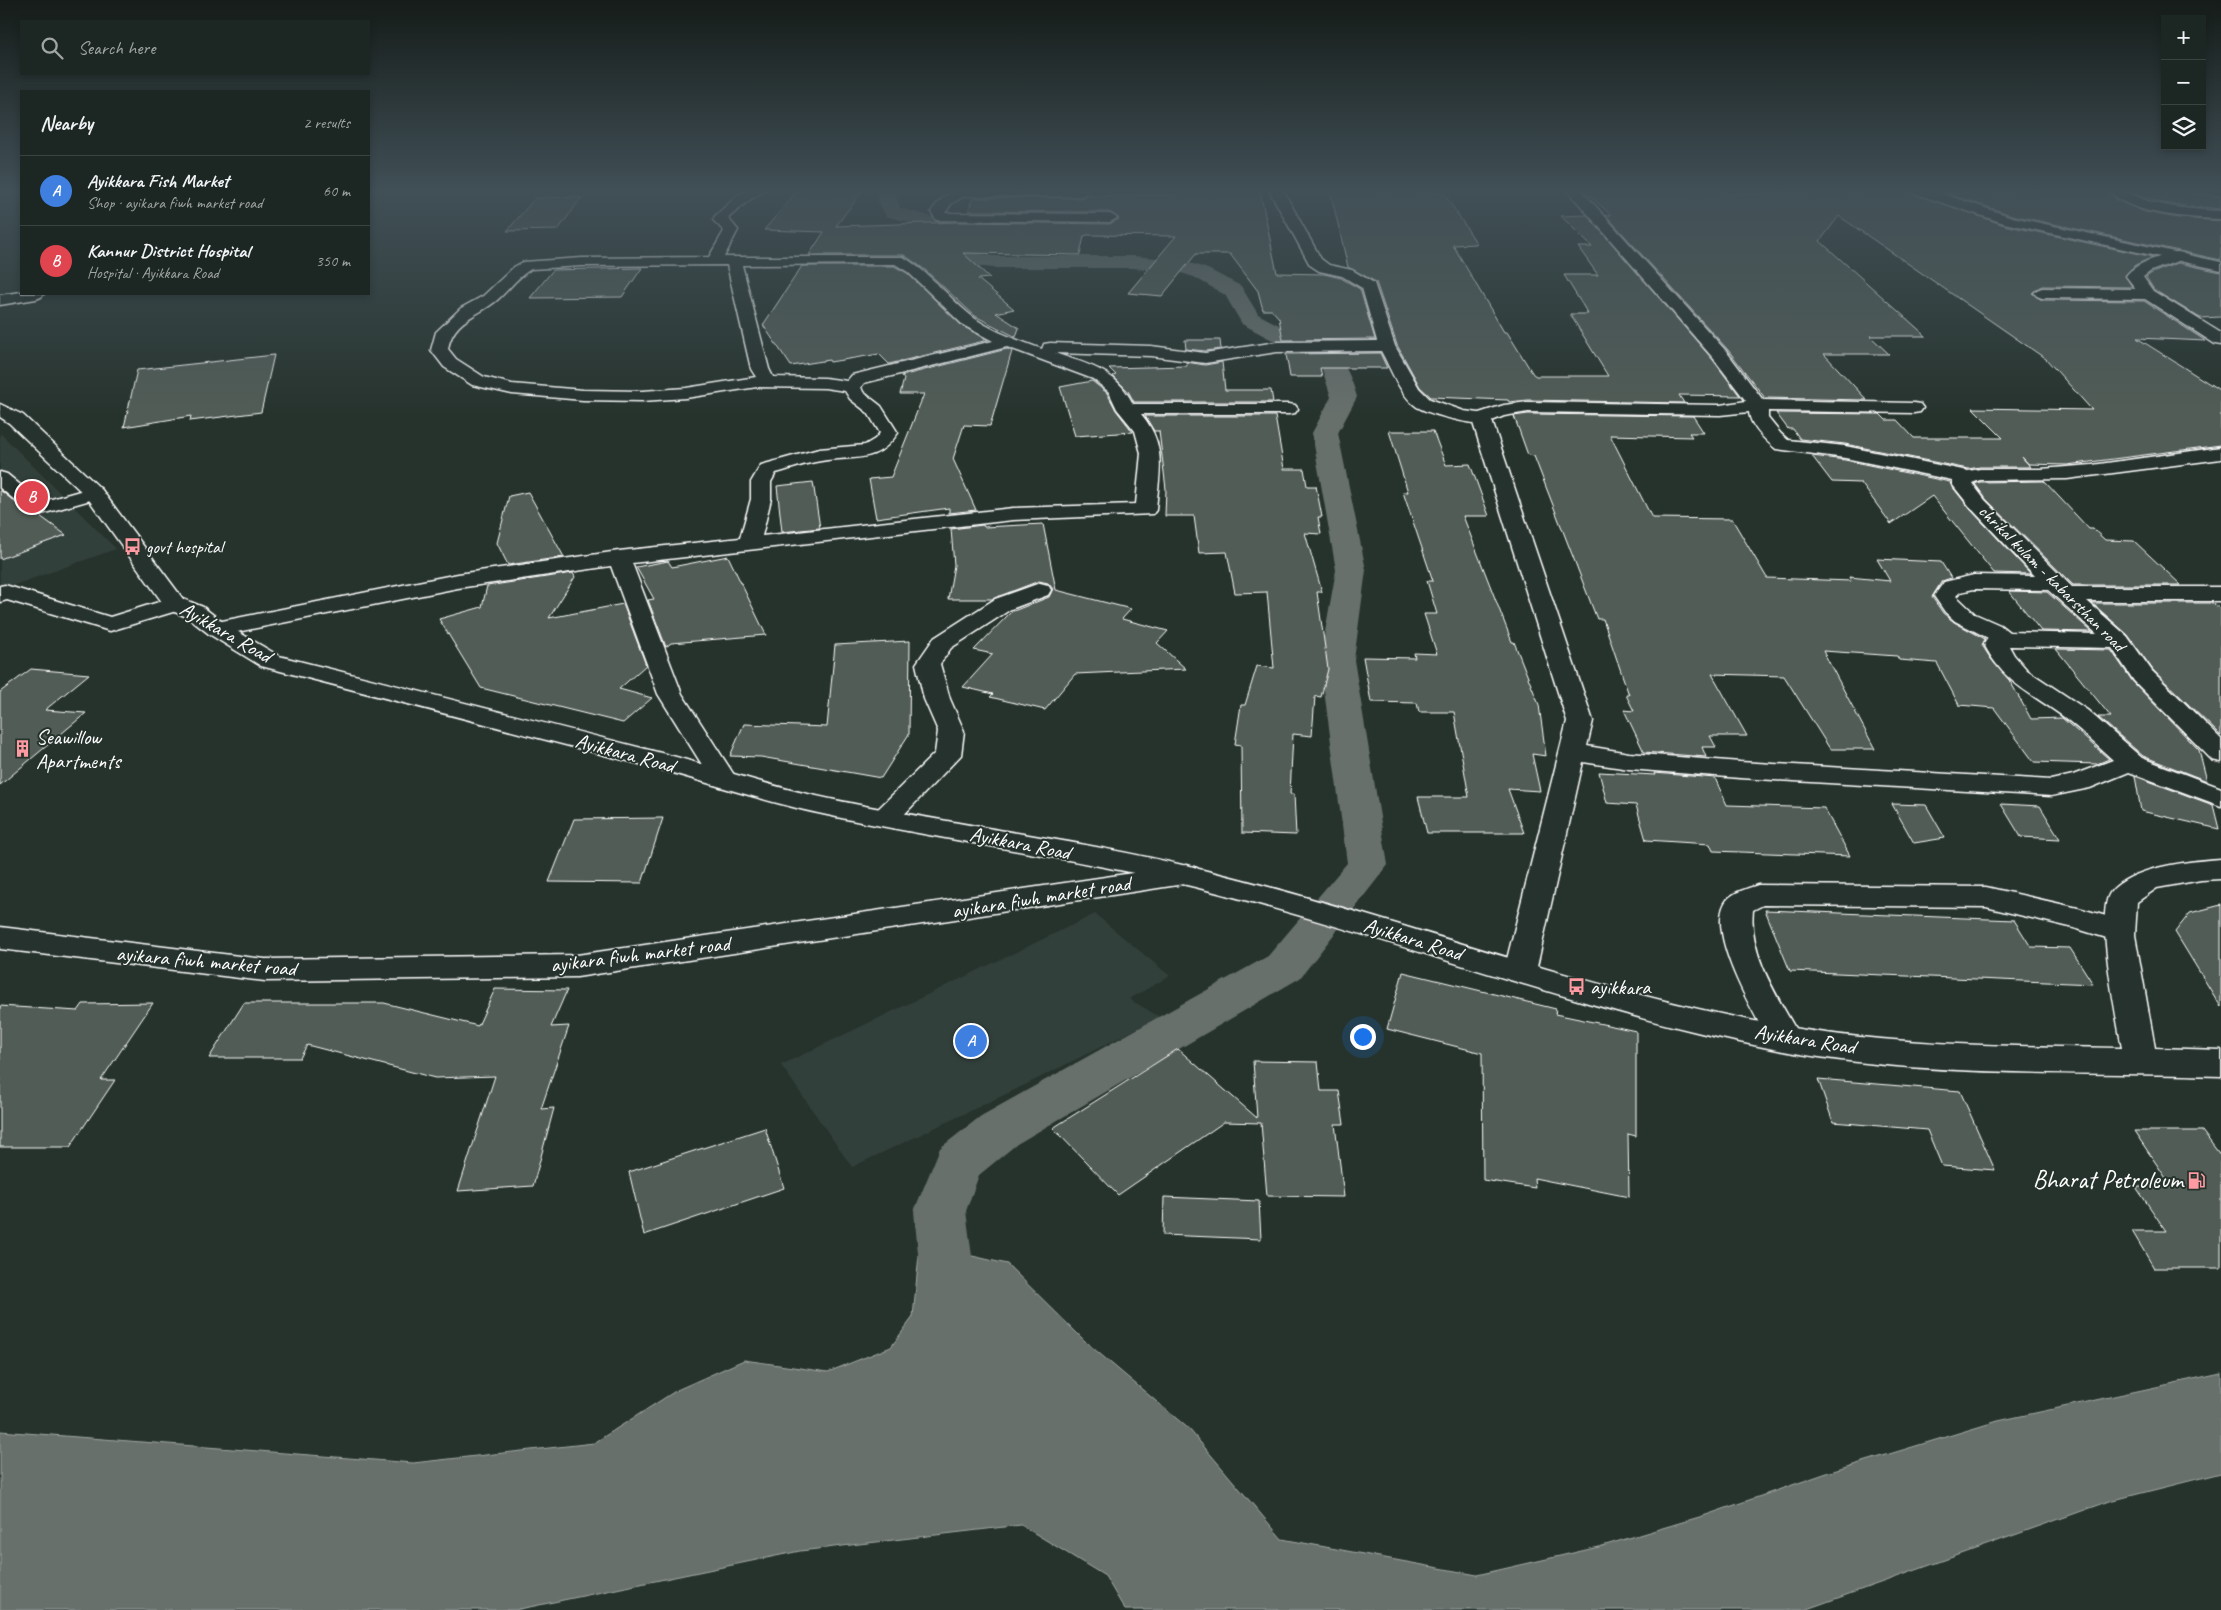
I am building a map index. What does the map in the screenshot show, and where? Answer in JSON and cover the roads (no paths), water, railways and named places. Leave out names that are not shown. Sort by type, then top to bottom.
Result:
[{"type":"street","points":[[528,265],[518,270],[489,299],[467,310],[442,335],[439,350],[450,363],[478,380],[512,389],[582,395],[642,396],[767,382],[825,383],[852,387]]},
{"type":"street","points":[[734,265],[752,342],[760,369],[767,382]]},
{"type":"street","points":[[217,629],[458,581],[620,558],[1013,514],[1146,510],[1151,453],[1144,430],[1126,409],[1119,390],[1099,375],[1015,345],[969,322],[907,265]]},
{"type":"street","points":[[1320,265],[1353,276],[1369,286],[1387,346],[1412,391],[1424,403],[1461,416],[1482,419],[1490,414],[1504,410],[1528,407],[1720,410],[1758,405],[1914,408]]},
{"type":"street","points":[[1640,265],[1720,355],[1758,405],[1759,418],[1774,438],[1783,445],[1845,452],[1968,476]]},
{"type":"street","points":[[2154,265],[2134,276],[2148,294],[2221,340]]},
{"type":"street","points":[[2042,293],[2148,294]]},
{"type":"street","points":[[0,300],[30,295]]},
{"type":"street","points":[[852,387],[858,379],[1015,345],[1151,351],[1206,358],[1277,347],[1387,346]]},
{"type":"street","points":[[749,543],[762,499],[761,482],[768,469],[819,455],[870,450],[882,443],[889,433],[875,410],[856,395],[852,387]]},
{"type":"street","name":"Ayikkara Road","points":[[0,409],[16,419],[94,493],[175,604],[195,612],[217,629],[270,661],[723,778],[812,803],[1187,875],[1282,899],[1520,971],[1679,1016],[1784,1039],[1920,1055],[2003,1059],[2140,1060],[2221,1063]]},
{"type":"street","points":[[1126,409],[1289,409]]},
{"type":"street","points":[[1482,419],[1484,431],[1580,722],[1520,971]]},
{"type":"street","name":"chrikal kulam - kabarsthan road","points":[[2221,453],[2080,472],[1968,476],[1962,480],[1962,484],[1978,504],[2060,589],[2119,641],[2143,676],[2221,754]]},
{"type":"street","points":[[0,478],[38,509],[94,493]]},
{"type":"street","points":[[620,558],[670,694],[723,778]]},
{"type":"street","points":[[2002,639],[1998,633],[1970,620],[1951,605],[1945,596],[1952,588],[1974,582],[2060,589],[2221,594]]},
{"type":"street","points":[[886,817],[948,755],[951,731],[937,699],[928,664],[942,643],[1003,604],[1040,590]]},
{"type":"street","points":[[0,595],[6,592],[110,624],[175,604]]},
{"type":"street","points":[[2119,641],[2002,639],[1996,644],[2003,658],[2018,675],[2078,715],[2131,762],[2152,773],[2221,796]]},
{"type":"street","points":[[1572,752],[1629,761],[1740,770],[2052,788],[2080,782],[2131,762]]},
{"type":"street","points":[[2140,1060],[2120,931],[2122,898],[2148,880],[2201,870],[2221,869]]},
{"type":"street","name":"ayikara fiwh market road","points":[[0,938],[265,970],[576,966],[1187,875]]},
{"type":"street","points":[[1784,1039],[1748,970],[1736,927],[1738,905],[1758,895],[1986,898],[2078,918],[2120,931]]},
{"type":"waterway","points":[[1171,265],[1181,266],[1201,273],[1233,291],[1250,319],[1288,339]]},
{"type":"waterway","points":[[962,1299],[946,1264],[940,1211],[958,1163],[999,1130],[1284,967],[1368,865],[1337,660],[1351,570],[1325,433],[1344,397],[1331,362],[1314,351]]},
{"type":"place","name":"Kannur District Hospital","points":[[32,497]]},
{"type":"place","name":"govt hospital","points":[[132,547]]},
{"type":"place","name":"Seawillow Apartments","points":[[22,749]]},
{"type":"place","name":"ayikkara","points":[[1576,987]]},
{"type":"place","name":"Ayikkara Fish Market","points":[[971,1041]]},
{"type":"place","name":"Bharat Petroleum","points":[[2197,1180]]}]
